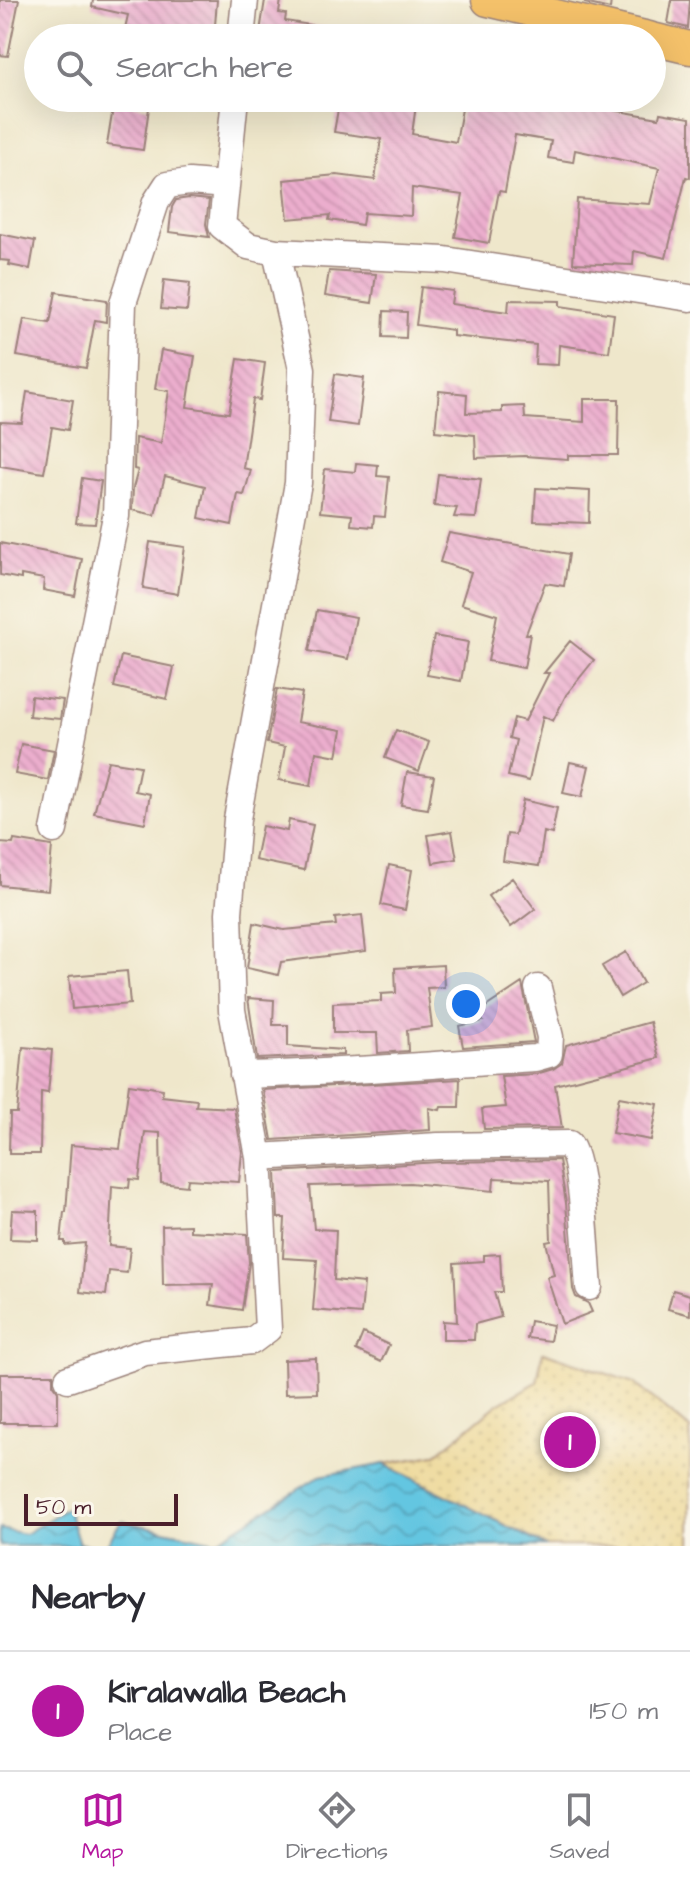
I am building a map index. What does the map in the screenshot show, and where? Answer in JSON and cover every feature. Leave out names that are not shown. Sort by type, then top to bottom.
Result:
[{"type":"main road","points":[[488,0],[590,24]]},
{"type":"main road","points":[[666,42],[690,48]]},
{"type":"street","points":[[242,24],[245,0]]},
{"type":"street","points":[[234,112],[222,226],[248,246],[276,252],[445,260],[690,298]]},
{"type":"street","points":[[54,830],[116,516],[123,303],[156,202],[167,185],[189,182],[226,185]]},
{"type":"street","points":[[68,1379],[145,1352],[252,1341],[268,1329],[259,1157],[232,1010],[229,913],[237,819],[298,483],[302,369],[276,252]]},
{"type":"street","points":[[243,1075],[313,1074],[414,1064],[535,1058],[549,1054],[550,1037],[538,988]]},
{"type":"street","points":[[259,1157],[438,1146],[569,1144],[574,1150],[581,1189],[589,1287]]},
{"type":"sand","points":[[543,1352],[634,1383],[690,1429],[690,1546],[546,1546],[384,1464],[435,1455],[498,1404],[537,1382]]},
{"type":"water","points":[[384,1464],[546,1546],[106,1546],[121,1521],[216,1541],[320,1476]]},
{"type":"water","points":[[67,1508],[79,1543],[92,1546],[0,1546],[0,1529],[25,1534]]},
{"type":"building","points":[[0,0],[19,0],[8,56],[0,55]]},
{"type":"building","points":[[93,0],[217,0],[215,24],[126,24],[128,15],[92,7]]},
{"type":"building","points":[[265,0],[281,0],[279,13],[286,14],[285,21],[304,24],[261,24]]},
{"type":"building","points":[[586,0],[611,0],[610,9],[585,3]]},
{"type":"building","points":[[672,0],[690,0],[688,28],[668,23]]},
{"type":"building","points":[[112,112],[148,112],[143,150],[107,145]]},
{"type":"building","points":[[338,112],[415,112],[412,134],[456,142],[461,112],[624,112],[659,118],[660,113],[690,118],[690,178],[686,177],[666,258],[634,251],[633,265],[573,263],[577,199],[650,204],[659,168],[575,150],[573,162],[548,158],[551,141],[515,135],[505,192],[499,191],[489,243],[455,237],[463,195],[412,188],[411,216],[364,213],[362,225],[329,220],[330,215],[288,219],[284,180],[337,175],[375,180],[381,139],[334,132]]},
{"type":"building","points":[[176,200],[209,200],[206,224],[209,237],[169,232],[172,207]]},
{"type":"building","points":[[0,234],[35,241],[30,269],[0,260]]},
{"type":"building","points":[[329,271],[376,274],[372,303],[325,296]]},
{"type":"building","points":[[164,280],[190,283],[187,311],[161,309]]},
{"type":"building","points":[[421,287],[453,291],[451,304],[508,312],[509,300],[560,301],[560,306],[614,314],[609,352],[559,345],[558,365],[535,364],[536,345],[453,336],[453,330],[416,325]]},
{"type":"building","points":[[56,292],[107,300],[106,322],[95,320],[86,368],[17,356],[24,319],[50,323]]},
{"type":"building","points":[[384,311],[407,312],[406,338],[383,337]]},
{"type":"building","points":[[161,350],[195,356],[187,407],[229,413],[238,359],[265,363],[260,400],[253,399],[243,468],[251,470],[244,495],[238,494],[232,525],[199,518],[205,486],[165,476],[155,515],[132,510],[138,470],[134,469],[135,438],[161,443],[169,391],[155,389]]},
{"type":"building","points":[[335,374],[364,378],[358,426],[328,422]]},
{"type":"building","points":[[439,391],[467,394],[466,413],[502,412],[502,407],[524,406],[525,418],[584,422],[584,399],[619,399],[618,455],[568,455],[568,459],[524,456],[476,458],[475,435],[435,431]]},
{"type":"building","points":[[27,392],[73,400],[68,430],[52,427],[44,473],[0,466],[0,422],[22,423]]},
{"type":"building","points":[[356,463],[378,465],[377,476],[389,477],[385,517],[374,516],[373,527],[351,525],[352,515],[320,512],[325,469],[355,472]]},
{"type":"building","points":[[438,474],[481,479],[476,518],[454,517],[457,508],[434,506]]},
{"type":"building","points":[[82,478],[101,481],[95,524],[76,523]]},
{"type":"building","points":[[536,488],[590,491],[589,523],[534,521]]},
{"type":"building","points":[[449,533],[569,554],[564,586],[545,583],[526,634],[530,634],[524,668],[488,661],[497,615],[461,604],[471,572],[440,562]]},
{"type":"building","points":[[150,542],[185,547],[178,594],[143,588]]},
{"type":"building","points":[[0,543],[82,559],[75,596],[43,590],[44,579],[0,575]]},
{"type":"building","points":[[317,610],[356,617],[348,659],[309,651]]},
{"type":"building","points":[[434,636],[468,642],[461,681],[427,675]]},
{"type":"building","points":[[570,641],[594,660],[566,695],[553,721],[543,716],[529,781],[508,776],[516,740],[509,738],[514,718],[525,721],[549,673],[544,673]]},
{"type":"building","points":[[121,656],[174,667],[167,699],[114,687]]},
{"type":"building","points":[[277,689],[302,693],[297,722],[342,730],[337,756],[316,752],[311,786],[279,780],[285,747],[267,743]]},
{"type":"building","points":[[31,696],[63,700],[60,719],[29,716]]},
{"type":"building","points":[[396,730],[429,742],[419,771],[385,758]]},
{"type":"building","points":[[21,744],[54,750],[48,780],[15,774]]},
{"type":"building","points":[[108,761],[140,766],[135,791],[150,794],[145,823],[94,813]]},
{"type":"building","points":[[570,762],[589,766],[582,797],[563,793]]},
{"type":"building","points":[[407,772],[434,776],[428,809],[401,805]]},
{"type":"building","points":[[523,800],[557,808],[552,834],[544,832],[539,866],[503,861],[507,834],[515,835]]},
{"type":"building","points":[[289,820],[313,825],[304,870],[255,860],[262,826],[287,831]]},
{"type":"building","points":[[452,831],[457,859],[433,863],[428,835]]},
{"type":"building","points":[[14,840],[52,846],[48,890],[0,885],[0,843],[13,844]]},
{"type":"building","points":[[389,865],[412,870],[405,910],[381,905]]},
{"type":"building","points":[[512,878],[535,909],[511,927],[488,896]]},
{"type":"building","points":[[362,915],[366,951],[281,962],[278,975],[247,968],[254,923],[284,930],[336,925],[335,918]]},
{"type":"building","points":[[626,952],[643,983],[620,997],[602,966]]},
{"type":"building","points":[[443,965],[444,987],[427,988],[432,1027],[407,1030],[408,1051],[378,1053],[377,1033],[333,1033],[333,1003],[381,1001],[381,994],[396,993],[395,968]]},
{"type":"building","points":[[127,971],[130,1004],[72,1009],[69,976]]},
{"type":"building","points":[[522,983],[534,1042],[463,1047],[459,1026],[483,1021],[478,1012]]},
{"type":"building","points":[[248,998],[274,1000],[273,1025],[288,1025],[288,1046],[343,1050],[343,1055],[257,1059]]},
{"type":"building","points":[[650,1022],[659,1058],[555,1085],[562,1128],[484,1129],[482,1109],[506,1107],[501,1076],[536,1074],[553,1069],[562,1063],[566,1045]]},
{"type":"building","points":[[23,1047],[52,1050],[48,1093],[41,1092],[40,1154],[9,1154],[10,1113],[17,1113]]},
{"type":"building","points":[[460,1079],[459,1107],[429,1108],[430,1130],[272,1140],[263,1090]]},
{"type":"building","points":[[129,1084],[163,1089],[162,1096],[197,1100],[196,1106],[234,1108],[242,1152],[239,1182],[188,1179],[187,1186],[161,1183],[160,1133],[145,1132],[139,1180],[130,1179],[129,1188],[112,1186],[109,1246],[130,1248],[127,1273],[109,1271],[106,1295],[80,1292],[85,1243],[65,1245],[65,1241],[61,1241],[71,1145],[120,1149]]},
{"type":"building","points":[[619,1097],[658,1104],[651,1140],[612,1133]]},
{"type":"building","points":[[559,1160],[573,1289],[576,1297],[588,1303],[592,1312],[562,1324],[547,1277],[554,1275],[546,1242],[551,1241],[549,1181],[494,1178],[493,1191],[410,1183],[310,1186],[314,1229],[336,1230],[334,1280],[364,1283],[361,1314],[313,1310],[317,1260],[283,1258],[285,1218],[278,1218],[276,1172],[439,1162]]},
{"type":"building","points":[[12,1210],[38,1211],[38,1240],[10,1239]]},
{"type":"building","points":[[190,1225],[190,1231],[247,1234],[249,1263],[242,1310],[210,1305],[213,1284],[163,1285],[162,1226]]},
{"type":"building","points":[[500,1254],[502,1292],[494,1292],[501,1317],[475,1324],[474,1340],[443,1340],[443,1321],[457,1322],[454,1263],[484,1261],[484,1255]]},
{"type":"building","points":[[673,1290],[690,1295],[690,1315],[668,1309]]},
{"type":"building","points":[[530,1321],[553,1325],[550,1341],[527,1338]]},
{"type":"building","points":[[363,1333],[389,1345],[381,1362],[356,1350]]},
{"type":"building","points":[[316,1358],[317,1393],[285,1394],[284,1360]]},
{"type":"building","points":[[0,1374],[53,1374],[53,1384],[58,1391],[58,1423],[0,1423]]},
{"type":"place","name":"Kiralawalla Beach","points":[[570,1442]]}]
